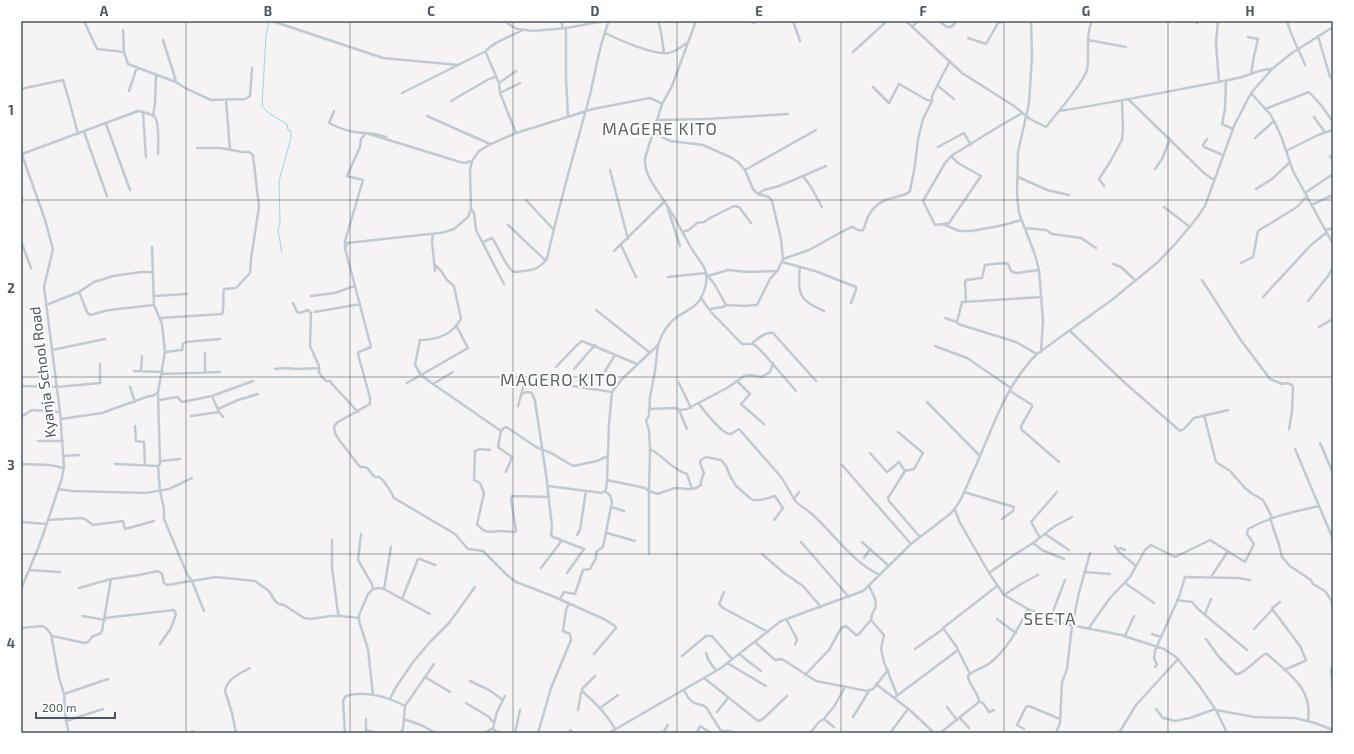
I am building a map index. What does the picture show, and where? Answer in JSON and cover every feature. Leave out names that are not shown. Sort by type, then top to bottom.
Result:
[{"type":"street","points":[[84,21],[97,49],[124,52]]},
{"type":"street","points":[[272,21],[383,58],[459,65]]},
{"type":"street","points":[[506,21],[510,26],[521,31],[533,32],[605,21]]},
{"type":"street","points":[[561,21],[564,28],[568,116]]},
{"type":"street","points":[[482,242],[492,238],[513,272],[536,269],[540,267],[547,259],[609,21]]},
{"type":"street","points":[[658,21],[664,53]]},
{"type":"street","points":[[696,21],[672,86],[662,104],[645,158],[645,166],[652,183],[665,201],[707,275],[715,285],[726,305]]},
{"type":"street","points":[[751,21],[754,23],[756,21]]},
{"type":"street","points":[[793,21],[800,41]]},
{"type":"street","points":[[853,52],[887,21]]},
{"type":"street","points":[[906,21],[962,73],[1014,106],[1022,113],[1046,127],[1077,88],[1085,74],[1087,67],[1089,29],[1092,21]]},
{"type":"street","points":[[912,27],[918,21]]},
{"type":"street","points":[[939,21],[947,28],[951,27],[955,23]]},
{"type":"street","points":[[968,38],[986,44],[998,23],[1004,21]]},
{"type":"street","points":[[1031,21],[1032,57],[1026,115],[1018,152],[1018,199],[1021,220],[1035,255],[1039,270],[1043,321],[1041,353]]},
{"type":"street","points":[[1218,21],[1216,43],[1219,82]]},
{"type":"street","points":[[1287,21],[1290,33],[1299,48],[1305,65]]},
{"type":"street","points":[[609,733],[716,671],[777,624],[786,619],[863,591],[911,544],[943,520],[955,508],[964,492],[1010,390],[1030,362],[1037,354],[1041,353],[1070,331],[1158,262],[1190,227],[1205,206],[1233,129],[1251,94],[1272,69],[1299,48],[1333,27]]},
{"type":"street","points":[[122,30],[124,52],[128,64],[176,82],[211,100],[245,99],[250,96],[252,68]]},
{"type":"street","points":[[402,93],[485,52],[496,43],[521,31]]},
{"type":"street","points":[[605,33],[635,46],[664,53],[676,50],[688,42]]},
{"type":"street","points":[[1318,36],[1330,77]]},
{"type":"street","points":[[1248,37],[1258,39],[1251,74]]},
{"type":"street","points":[[163,40],[176,82]]},
{"type":"street","points":[[1088,40],[1126,47]]},
{"type":"street","points":[[485,52],[496,77],[500,93],[516,133]]},
{"type":"street","points":[[710,309],[723,307],[726,305],[757,305],[770,279],[783,261],[809,250],[849,228],[853,227],[856,230],[864,230],[868,215],[876,205],[888,199],[909,193],[913,179],[918,139],[923,118],[932,101],[932,96],[950,61]]},
{"type":"street","points":[[129,91],[137,67]]},
{"type":"street","points":[[1059,111],[1128,100],[1157,93],[1219,82],[1262,70],[1272,69]]},
{"type":"street","points":[[498,83],[516,71]]},
{"type":"street","points":[[156,75],[153,116],[156,122],[158,134],[158,154]]},
{"type":"street","points":[[451,101],[489,79],[496,77]]},
{"type":"street","points":[[21,89],[62,80],[70,100],[78,134]]},
{"type":"street","points":[[1226,80],[1225,109],[1222,124],[1233,129]]},
{"type":"street","points":[[500,93],[520,83]]},
{"type":"street","points":[[873,87],[889,103],[900,84],[927,100],[932,101]]},
{"type":"street","points":[[938,86],[954,99]]},
{"type":"street","points":[[1265,109],[1309,92],[1321,105],[1333,122]]},
{"type":"street","points":[[1251,94],[1274,121],[1281,136],[1290,163],[1333,244]]},
{"type":"street","points":[[346,242],[433,234],[454,229],[468,217],[471,209],[470,170],[472,161],[479,151],[516,133],[593,109],[645,98],[662,104]]},
{"type":"street","points":[[226,100],[230,150]]},
{"type":"street","points":[[1128,100],[1204,173],[1214,180]]},
{"type":"street","points":[[1104,186],[1100,182],[1099,178],[1116,152],[1123,135],[1122,101]]},
{"type":"street","points":[[21,153],[84,132],[138,111],[153,116]]},
{"type":"street","points":[[334,111],[329,123],[350,131],[386,137]]},
{"type":"street","points":[[143,113],[146,157]]},
{"type":"street","points":[[951,156],[958,163],[980,176],[949,223],[935,225],[923,201],[945,163],[951,156],[1022,113]]},
{"type":"street","points":[[658,120],[788,114]]},
{"type":"street","points":[[427,116],[491,144]]},
{"type":"street","points":[[1314,117],[1325,132]]},
{"type":"street","points":[[1255,138],[1274,121]]},
{"type":"street","points":[[106,124],[130,190]]},
{"type":"street","points":[[745,170],[816,130]]},
{"type":"street","points":[[1286,152],[1325,132],[1333,130]]},
{"type":"street","points":[[84,132],[107,196]]},
{"type":"street","points":[[366,133],[460,162],[465,163],[472,161]]},
{"type":"street","points":[[366,133],[361,140],[360,147],[347,176],[363,180],[345,248],[371,346],[358,354],[370,398],[370,404],[338,422],[334,426],[336,434],[360,467],[369,469],[376,477],[379,477],[392,492],[394,498],[455,534],[468,550],[482,551],[516,582],[560,599],[604,619],[615,626],[616,628],[594,654]]},
{"type":"street","points":[[654,133],[670,142],[696,143],[710,148],[738,162],[745,170],[753,188],[758,194],[769,197],[773,204],[782,247],[783,261]]},
{"type":"street","points":[[938,147],[964,133],[970,145]]},
{"type":"street","points":[[1156,169],[1162,159],[1170,139]]},
{"type":"street","points":[[1206,139],[1203,145],[1204,147],[1223,155]]},
{"type":"street","points":[[160,318],[222,314],[224,290],[236,288],[250,273],[259,207],[253,155],[250,152],[220,148],[198,148]]},
{"type":"street","name":"Kyanja School Road","points":[[21,153],[45,220],[53,249],[44,285],[61,419],[64,468],[47,524],[21,587]]},
{"type":"street","points":[[1330,156],[1333,160]]},
{"type":"street","points":[[1256,189],[1272,179],[1290,163]]},
{"type":"street","points":[[758,194],[764,190],[779,186],[826,166]]},
{"type":"street","points":[[610,170],[628,239]]},
{"type":"street","points":[[1241,263],[1254,257],[1258,231],[1266,224],[1297,206],[1306,195],[1333,174]]},
{"type":"street","points":[[803,176],[822,207]]},
{"type":"street","points":[[1018,177],[1047,190],[1069,195]]},
{"type":"street","points":[[1311,205],[1333,195]]},
{"type":"street","points":[[526,200],[554,230]]},
{"type":"street","points":[[614,251],[628,239],[665,201]]},
{"type":"street","points":[[668,206],[680,246]]},
{"type":"street","points":[[682,232],[689,230],[697,223],[704,222],[734,206],[738,207],[751,223]]},
{"type":"street","points":[[1164,207],[1190,227]]},
{"type":"street","points":[[471,209],[474,213],[475,227],[504,284]]},
{"type":"street","points":[[943,224],[953,229],[972,231],[1021,220]]},
{"type":"street","points":[[508,225],[546,260]]},
{"type":"street","points":[[1025,228],[1046,230],[1052,234],[1081,238],[1096,248]]},
{"type":"street","points":[[1263,297],[1311,245],[1326,231],[1333,228]]},
{"type":"street","points":[[433,234],[432,238],[435,271]]},
{"type":"street","points":[[21,241],[31,268]]},
{"type":"street","points":[[621,245],[636,277]]},
{"type":"street","points":[[152,247],[154,305],[160,318],[165,352],[163,373],[158,392],[160,461],[158,466],[160,491],[164,509],[164,519],[204,611]]},
{"type":"street","points":[[783,261],[820,272],[856,287],[857,288],[850,303]]},
{"type":"street","points":[[434,264],[454,286],[457,305],[461,317],[456,325],[441,337],[434,340],[420,340],[415,365],[421,375],[432,384],[501,430]]},
{"type":"street","points":[[966,301],[966,280],[982,278],[985,265],[1008,264],[1011,271],[1016,273],[1039,270]]},
{"type":"street","points":[[1113,264],[1121,268],[1135,280]]},
{"type":"street","points":[[800,267],[798,283],[801,295],[812,306],[824,311]]},
{"type":"street","points":[[1308,301],[1328,276],[1333,267]]},
{"type":"street","points":[[668,277],[707,275],[728,270],[748,272],[776,271]]},
{"type":"street","points":[[46,305],[79,292],[94,282],[113,276],[140,272],[153,272]]},
{"type":"street","points":[[649,554],[650,449],[649,430],[646,421],[649,415],[651,389],[658,345],[660,339],[673,321],[695,306],[701,298],[707,275]]},
{"type":"street","points":[[1202,280],[1240,339],[1270,379],[1282,384],[1292,385],[1292,420],[1289,429]]},
{"type":"street","points":[[311,296],[335,294],[354,286]]},
{"type":"street","points":[[79,292],[87,312],[90,315],[109,310],[154,305]]},
{"type":"street","points":[[154,296],[187,294]]},
{"type":"street","points":[[957,322],[962,302],[1042,297]]},
{"type":"street","points":[[701,298],[742,344],[751,344],[756,346],[773,363],[796,391]]},
{"type":"street","points":[[293,303],[297,312],[300,313],[308,310],[311,314],[310,346],[321,376],[326,381],[330,381],[358,412]]},
{"type":"street","points":[[315,312],[360,304]]},
{"type":"street","points":[[596,310],[649,352]]},
{"type":"street","points":[[945,318],[957,322],[958,324],[1016,342],[1037,354]]},
{"type":"street","points":[[1319,327],[1333,319]]},
{"type":"street","points":[[407,383],[468,348],[456,325]]},
{"type":"street","points":[[1070,331],[1125,383],[1179,430],[1184,429],[1192,419],[1228,410]]},
{"type":"street","points":[[751,344],[766,334],[770,332],[773,333],[816,381]]},
{"type":"street","points":[[52,350],[105,339]]},
{"type":"street","points":[[165,352],[182,350],[186,342],[220,339]]},
{"type":"street","points":[[556,367],[580,342],[585,341],[637,364]]},
{"type":"street","points":[[574,369],[595,345]]},
{"type":"street","points":[[560,599],[564,592],[576,594],[583,570],[590,570],[596,558],[596,552],[603,547],[612,498],[606,492],[612,392],[622,379],[658,345]]},
{"type":"street","points":[[935,346],[967,358],[1032,406],[1021,426],[1022,430],[1058,462]]},
{"type":"street","points":[[205,353],[205,372]]},
{"type":"street","points":[[604,373],[615,355]]},
{"type":"street","points":[[141,371],[142,356]]},
{"type":"street","points":[[770,372],[773,363]]},
{"type":"street","points":[[21,386],[57,387],[100,383],[100,364]]},
{"type":"street","points":[[275,369],[319,368]]},
{"type":"street","points":[[649,409],[691,408],[727,388],[744,376],[754,375],[760,378],[777,368]]},
{"type":"street","points":[[134,371],[163,373],[220,372]]},
{"type":"street","points":[[432,384],[453,372]]},
{"type":"street","points":[[159,400],[177,397],[183,402],[212,396],[253,381]]},
{"type":"street","points":[[518,406],[524,381]]},
{"type":"street","points":[[737,381],[750,394],[742,404],[764,424]]},
{"type":"street","points":[[679,383],[691,408]]},
{"type":"street","points":[[566,385],[612,392]]},
{"type":"street","points":[[130,387],[135,402]]},
{"type":"street","points":[[61,419],[80,415],[91,415],[111,410],[153,396],[158,392]]},
{"type":"street","points":[[521,394],[530,392],[534,397],[548,486],[552,535],[584,549],[566,573]]},
{"type":"street","points":[[218,409],[238,400],[258,394]]},
{"type":"street","points":[[212,396],[219,412],[223,417]]},
{"type":"street","points":[[927,402],[980,456]]},
{"type":"street","points":[[699,404],[719,428],[728,434],[731,434],[739,429],[782,478],[794,499],[816,518],[856,559],[880,575]]},
{"type":"street","points":[[679,409],[687,429]]},
{"type":"street","points":[[21,417],[32,410],[60,412]]},
{"type":"street","points":[[191,416],[219,412]]},
{"type":"street","points":[[1204,415],[1216,462],[1230,471],[1251,493],[1263,500],[1271,518],[1282,557],[1290,566],[1311,580],[1313,584],[1325,591],[1331,600],[1333,608]]},
{"type":"street","points":[[135,426],[136,441],[144,442],[145,466]]},
{"type":"street","points":[[501,430],[503,428],[508,428],[543,451],[551,453],[575,467],[608,456]]},
{"type":"street","points":[[501,430],[499,437],[499,448],[512,457],[506,472]]},
{"type":"street","points":[[898,432],[923,453],[914,469],[905,471],[888,498],[920,537]]},
{"type":"street","points":[[38,441],[63,441]]},
{"type":"street","points":[[1320,442],[1333,473]]},
{"type":"street","points":[[490,450],[478,449],[475,451],[474,456],[474,480],[480,483],[484,493],[477,524],[486,532],[515,532],[516,530],[511,500],[512,496],[549,497]]},
{"type":"street","points":[[650,449],[659,454],[672,467],[687,474],[692,489]]},
{"type":"street","points":[[1295,449],[1333,539]]},
{"type":"street","points":[[870,454],[887,472],[899,462],[905,471]]},
{"type":"street","points":[[63,456],[79,455]]},
{"type":"street","points":[[607,480],[645,488],[658,494],[676,488],[685,490],[692,489],[701,485],[700,481],[704,473],[701,460],[706,457],[721,460],[726,466],[736,486],[750,498],[756,500],[766,499],[774,495],[776,497],[783,508],[774,520]]},
{"type":"street","points":[[160,461],[180,459]]},
{"type":"street","points":[[21,464],[50,465],[64,468]]},
{"type":"street","points":[[115,464],[158,466]]},
{"type":"street","points":[[842,465],[911,544]]},
{"type":"street","points":[[58,489],[72,491],[146,493],[168,489],[192,478]]},
{"type":"street","points":[[548,486],[602,493],[606,492]]},
{"type":"street","points":[[577,535],[580,530],[586,491]]},
{"type":"street","points":[[794,499],[799,492]]},
{"type":"street","points":[[964,492],[1014,507],[1013,511],[1002,519]]},
{"type":"street","points":[[1040,538],[1031,522],[1057,492]]},
{"type":"street","points":[[1088,629],[1110,598],[1125,583],[1145,550],[1151,545],[1175,557],[1210,540],[1245,562],[1254,544],[1247,534],[1248,529],[1261,521],[1319,506]]},
{"type":"street","points":[[611,507],[624,511]]},
{"type":"street","points":[[955,508],[959,521],[989,573],[1004,595],[1028,609],[1050,619],[1072,626],[1125,636],[1164,649],[1178,659],[1195,679],[1215,709],[1227,733]]},
{"type":"street","points":[[989,573],[1055,526],[1072,517]]},
{"type":"street","points":[[48,520],[81,518],[93,525],[123,521],[125,529],[154,521]]},
{"type":"street","points":[[21,522],[47,524]]},
{"type":"street","points":[[606,533],[635,541]]},
{"type":"street","points":[[361,534],[358,560],[373,589]]},
{"type":"street","points":[[1045,534],[1069,550]]},
{"type":"street","points":[[332,540],[332,567],[338,613],[340,616]]},
{"type":"street","points":[[541,568],[561,540]]},
{"type":"street","points":[[801,542],[849,597]]},
{"type":"street","points":[[862,542],[889,566]]},
{"type":"street","points":[[1033,543],[1042,550],[1064,559]]},
{"type":"street","points":[[1115,546],[1136,566]]},
{"type":"street","points":[[384,589],[391,547]]},
{"type":"street","points":[[1118,550],[1120,548],[1125,550]]},
{"type":"street","points":[[864,558],[870,549]]},
{"type":"street","points":[[1211,577],[1228,550]]},
{"type":"street","points":[[1056,733],[1060,725],[1062,682],[1067,669],[1072,626],[1084,572],[1090,553]]},
{"type":"street","points":[[762,554],[784,573],[803,586],[821,607]]},
{"type":"street","points":[[402,599],[418,559],[435,565]]},
{"type":"street","points":[[29,570],[60,572]]},
{"type":"street","points":[[79,588],[112,579],[139,576],[158,571],[162,574],[164,583],[167,585],[216,577],[255,581],[269,591],[275,601],[304,618],[310,619],[340,616],[359,618]]},
{"type":"street","points":[[1084,572],[1110,574]]},
{"type":"street","points":[[1004,595],[1038,575]]},
{"type":"street","points":[[1155,666],[1157,665],[1154,658],[1157,646],[1177,600],[1185,577],[1250,580]]},
{"type":"street","points":[[52,636],[87,643],[93,636],[100,633],[105,619],[112,579]]},
{"type":"street","points":[[1050,619],[1065,580]]},
{"type":"street","points":[[1125,583],[1154,603]]},
{"type":"street","points":[[805,675],[829,650],[841,628],[846,626],[858,635],[871,620],[871,615],[876,600],[869,586]]},
{"type":"street","points":[[915,649],[943,630],[945,626],[997,586]]},
{"type":"street","points":[[390,699],[396,687],[413,662],[449,623],[475,587]]},
{"type":"street","points":[[373,696],[368,644],[363,635],[359,618],[368,594],[373,589],[384,589],[430,614]]},
{"type":"street","points":[[724,592],[720,604],[723,608],[768,632]]},
{"type":"street","points":[[1205,614],[1211,599]]},
{"type":"street","points":[[1177,600],[1195,604],[1246,650]]},
{"type":"street","points":[[1254,629],[1273,609],[1272,608],[1280,602]]},
{"type":"street","points":[[538,733],[551,688],[571,640],[570,634],[563,631],[566,610],[569,603]]},
{"type":"street","points":[[970,674],[989,664],[998,656],[1016,633],[1028,609]]},
{"type":"street","points":[[1273,609],[1300,646],[1306,659],[1305,661],[1284,670]]},
{"type":"street","points":[[83,616],[105,619],[174,610],[176,614],[171,628],[160,644]]},
{"type":"street","points":[[1125,636],[1134,616]]},
{"type":"street","points":[[786,619],[796,637],[797,640],[795,644]]},
{"type":"street","points":[[997,619],[1016,633]]},
{"type":"street","points":[[871,620],[884,635],[881,649],[897,696]]},
{"type":"street","points":[[21,628],[42,626],[50,630],[58,673],[64,694],[66,721],[69,733]]},
{"type":"street","points":[[943,630],[958,650],[970,674],[968,679],[973,686],[979,701],[983,703],[989,712],[994,710]]},
{"type":"street","points":[[1152,634],[1161,637]]},
{"type":"street","points":[[682,656],[709,635],[712,636],[732,659]]},
{"type":"street","points":[[1206,639],[1236,674],[1241,674],[1265,654],[1302,688],[1309,706],[1308,722]]},
{"type":"street","points":[[755,642],[774,660],[782,659],[816,681],[860,691],[869,691]]},
{"type":"street","points":[[894,698],[958,650]]},
{"type":"street","points":[[706,653],[716,671]]},
{"type":"street","points":[[739,654],[761,671]]},
{"type":"street","points":[[1119,733],[1136,705],[1178,659]]},
{"type":"street","points":[[727,663],[766,686]]},
{"type":"street","points":[[400,733],[403,729],[406,706],[434,664]]},
{"type":"street","points":[[1333,667],[1331,670],[1333,690]]},
{"type":"street","points":[[236,733],[225,688],[228,682],[250,668]]},
{"type":"street","points":[[853,717],[869,691],[888,670]]},
{"type":"street","points":[[578,710],[582,690],[595,676]]},
{"type":"street","points":[[425,677],[450,692]]},
{"type":"street","points":[[704,678],[759,721],[763,719],[786,696]]},
{"type":"street","points":[[64,694],[108,679]]},
{"type":"street","points":[[470,681],[489,690],[503,700]]},
{"type":"street","points":[[876,684],[908,709],[934,733]]},
{"type":"street","points":[[810,733],[835,705],[845,687]]},
{"type":"street","points":[[684,690],[686,696],[693,703],[704,705],[721,731],[737,733]]},
{"type":"street","points":[[582,692],[610,719],[615,729]]},
{"type":"street","points":[[344,733],[344,697],[354,694],[373,696],[390,699],[406,706]]},
{"type":"street","points":[[600,708],[618,695]]},
{"type":"street","points":[[484,733],[493,728],[497,712],[505,696]]},
{"type":"street","points":[[717,712],[728,698]]},
{"type":"street","points":[[940,733],[979,701]]},
{"type":"street","points":[[466,703],[488,717],[494,723]]},
{"type":"street","points":[[1024,729],[1017,725],[1026,707],[1029,706],[1060,719]]},
{"type":"street","points":[[947,707],[957,720]]},
{"type":"street","points":[[66,721],[104,709]]},
{"type":"street","points":[[891,733],[908,709]]},
{"type":"street","points":[[1156,709],[1161,716],[1173,721],[1190,718],[1215,709],[1254,718],[1284,717],[1308,722],[1333,730]]},
{"type":"street","points":[[515,733],[520,710]]},
{"type":"street","points":[[960,718],[969,728]]},
{"type":"street","points":[[366,719],[366,730],[377,733]]},
{"type":"street","points":[[404,719],[421,725],[436,733]]},
{"type":"street","points":[[824,719],[834,727]]},
{"type":"street","points":[[663,733],[668,725]]},
{"type":"street","points":[[697,733],[700,726],[711,733]]},
{"type":"street","points":[[493,728],[495,731],[501,733]]},
{"type":"street","points":[[570,730],[574,733]]},
{"type":"waterway","points":[[269,21],[266,36],[262,106],[270,114],[287,124],[288,130],[291,131],[291,138],[279,181],[280,223],[278,230],[282,253]]},
{"type":"district","name":"MAGERE KITO","points":[[660,129]]},
{"type":"district","name":"MAGERO KITO","points":[[559,380]]},
{"type":"district","name":"SEETA","points":[[1050,619]]}]
